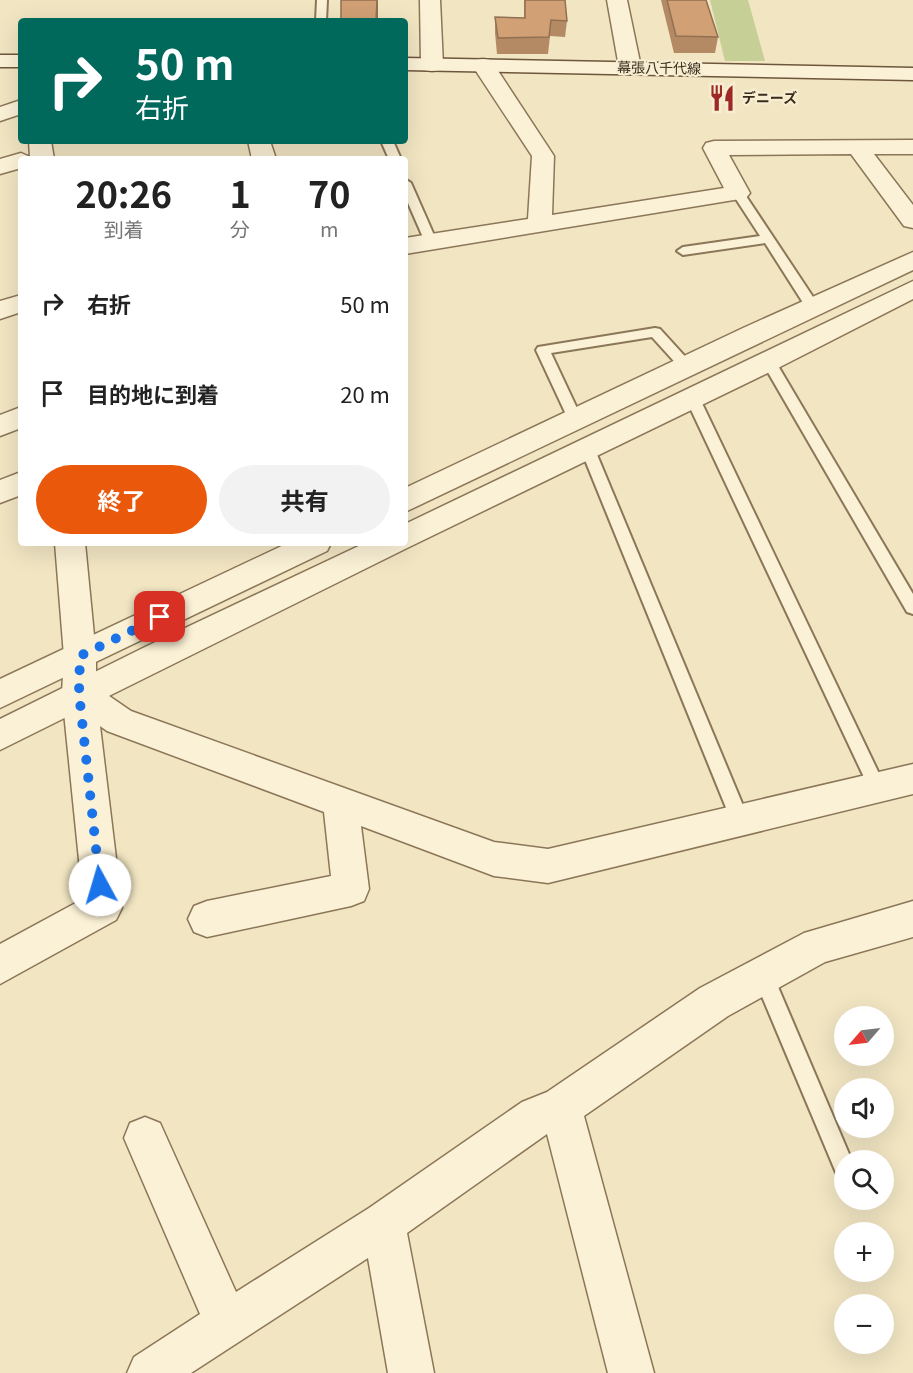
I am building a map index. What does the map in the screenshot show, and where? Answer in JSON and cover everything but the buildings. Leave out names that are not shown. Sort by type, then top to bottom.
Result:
[{"type":"street","points":[[430,0],[432,65]]},
{"type":"street","points":[[617,0],[630,68]]},
{"type":"street","points":[[0,61],[18,61]]},
{"type":"street","name":"幕張八千代線","points":[[408,64],[913,74]]},
{"type":"street","points":[[483,65],[543,156],[540,225]]},
{"type":"street","points":[[0,114],[18,108]]},
{"type":"street","points":[[408,246],[738,194],[714,148],[913,147]]},
{"type":"street","points":[[858,148],[913,221]]},
{"type":"street","points":[[0,166],[18,159]]},
{"type":"street","points":[[408,500],[913,260]]},
{"type":"street","points":[[408,536],[913,290]]},
{"type":"street","points":[[0,310],[18,304]]},
{"type":"street","points":[[0,426],[18,418]]},
{"type":"street","points":[[0,492],[18,484]]},
{"type":"street","points":[[0,965],[103,908],[79,693],[80,656],[70,546]]},
{"type":"street","points":[[0,694],[310,546]]},
{"type":"street","points":[[0,735],[79,693],[387,546]]},
{"type":"street","points":[[79,693],[119,721],[494,859],[548,866],[913,779]]},
{"type":"street","points":[[207,919],[351,889],[340,802]]},
{"type":"street","points":[[165,1368],[227,1323],[384,1223],[537,1117],[561,1107],[714,1002],[817,946],[911,924]]},
{"type":"street","points":[[561,1107],[631,1373]]},
{"type":"street","points":[[145,1138],[227,1323]]},
{"type":"street","points":[[384,1223],[411,1373]]},
{"type":"lane","points":[[321,0],[321,18]]},
{"type":"lane","points":[[408,190],[431,242]]},
{"type":"lane","points":[[738,194],[812,306]]},
{"type":"lane","points":[[683,251],[768,239]]},
{"type":"lane","points":[[575,419],[543,350],[656,332],[686,366]]},
{"type":"lane","points":[[769,362],[913,608]]},
{"type":"lane","points":[[692,397],[877,788]]},
{"type":"lane","points":[[588,450],[740,820]]},
{"type":"lane","points":[[763,975],[836,1150]]},
{"type":"green space","points":[[710,0],[748,0],[765,61],[725,61]]},
{"type":"place","name":"デニーズ","points":[[722,98]]},
{"type":"route","points":[[100,885],[79,693],[80,656],[160,617]]}]
